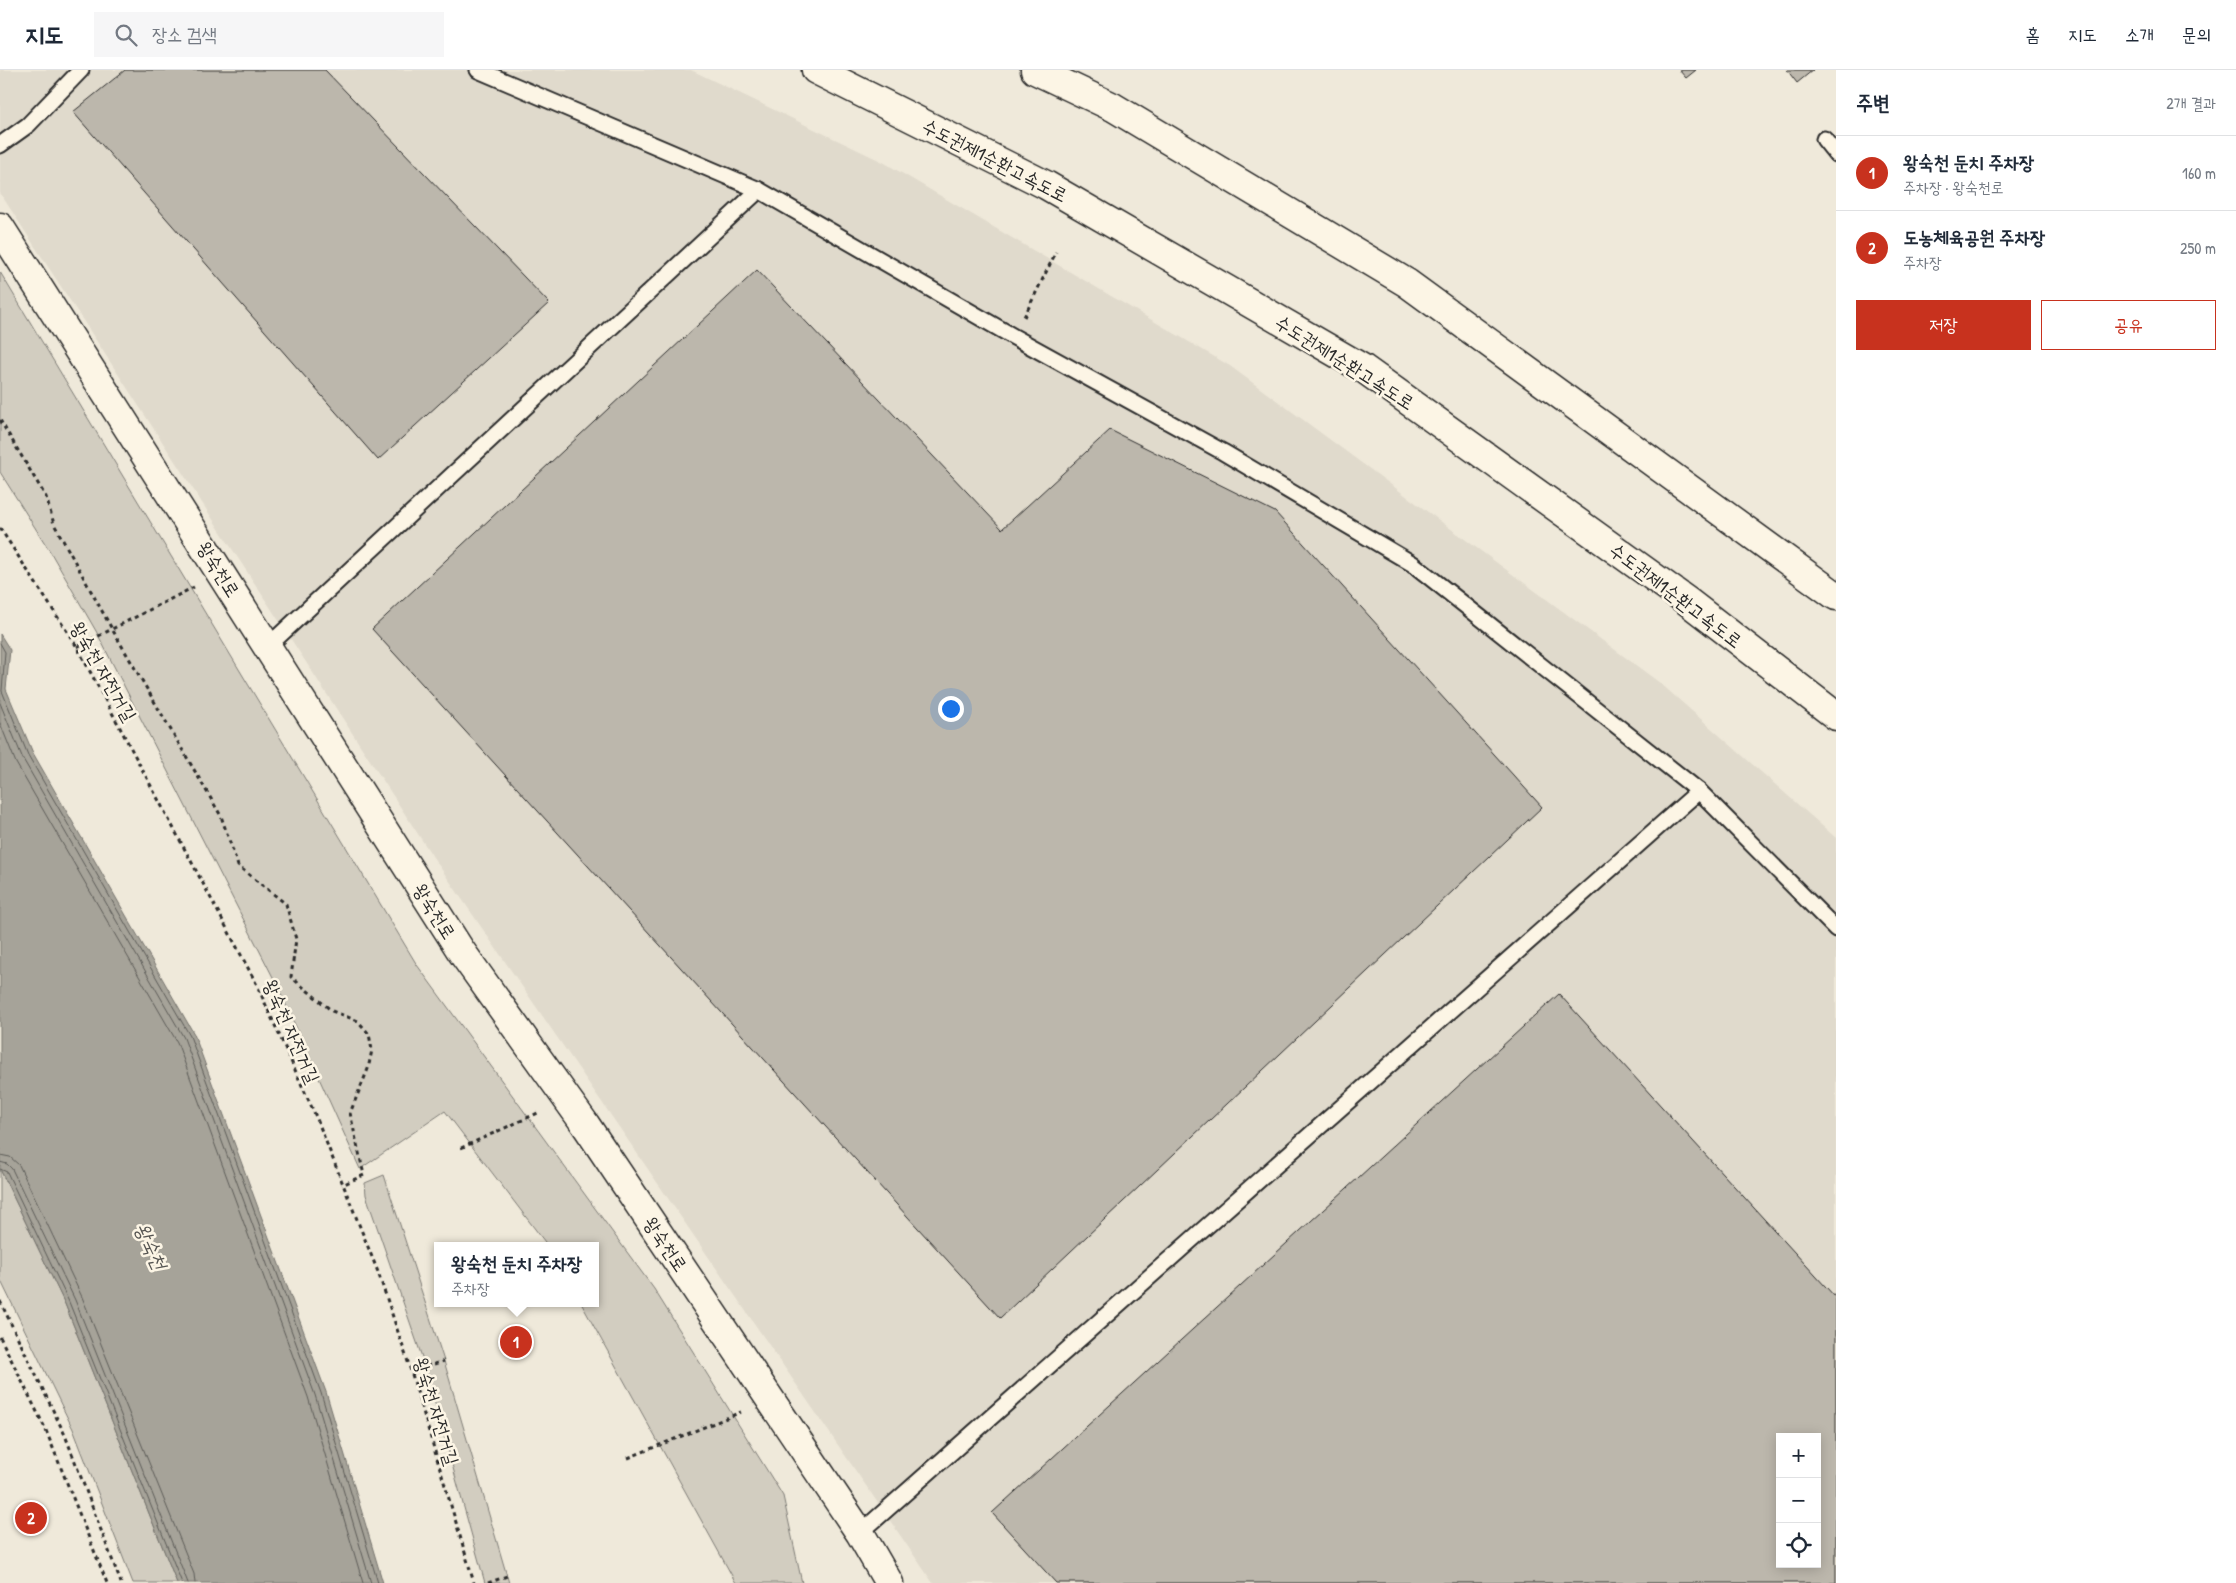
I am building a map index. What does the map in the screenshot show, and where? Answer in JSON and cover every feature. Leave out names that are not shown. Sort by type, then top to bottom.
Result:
[{"type":"main road","name":"수도권제1순환고속도로","points":[[816,70],[1046,185],[1364,369],[1687,601],[1836,716]]},
{"type":"main road","points":[[1035,70],[1113,107],[1407,283],[1836,596]]},
{"type":"main road","name":"왕숙천로","points":[[0,227],[461,951],[585,1124],[860,1533],[889,1583]]},
{"type":"lane","points":[[0,145],[28,125],[81,70]]},
{"type":"lane","points":[[478,70],[759,190],[1014,337],[1223,452],[1413,564],[1699,791],[1836,929]]},
{"type":"lane","points":[[1824,139],[1836,154]]},
{"type":"lane","points":[[267,647],[759,190]]},
{"type":"lane","points":[[860,1533],[1699,791]]},
{"type":"path","points":[[1014,337],[1056,252]]},
{"type":"path","points":[[0,420],[46,497],[54,524],[112,629],[221,816],[238,866],[286,904],[296,939],[291,977],[332,1011],[358,1021],[369,1034],[372,1050],[368,1069],[350,1113],[364,1175],[342,1185]]},
{"type":"path","name":"왕숙천 자전거길","points":[[0,528],[77,647],[256,983],[317,1119],[378,1272],[411,1371],[474,1583]]},
{"type":"path","points":[[77,647],[222,574]]},
{"type":"path","points":[[461,1148],[541,1111]]},
{"type":"path","points":[[0,1301],[65,1434],[121,1583]]},
{"type":"path","points":[[0,1337],[45,1428],[107,1583]]},
{"type":"path","points":[[411,1371],[444,1361]]},
{"type":"path","points":[[628,1458],[740,1413]]},
{"type":"path","points":[[488,1583],[507,1576]]},
{"type":"shaded area","points":[[0,70],[691,70],[883,162],[1230,366],[1660,683],[1836,838],[1836,1583],[933,1583],[433,857],[0,193]]},
{"type":"shaded area","points":[[0,272],[417,965],[654,1289],[783,1496],[802,1583],[736,1583],[583,1307],[599,1307],[599,1242],[545,1242],[445,1111],[360,1169],[277,985],[96,631],[51,553],[0,472]]},
{"type":"shaded area","points":[[0,1169],[65,1304],[177,1583],[133,1583],[73,1429],[0,1279]]},
{"type":"shaded area","points":[[384,1175],[444,1361],[509,1583],[485,1583],[423,1360],[366,1195],[365,1183]]},
{"type":"water","name":"왕숙천","points":[[0,634],[10,650],[6,689],[33,753],[194,1034],[326,1392],[383,1583],[177,1583],[65,1304],[0,1169]]},
{"type":"building","points":[[125,70],[325,70],[549,303],[378,460],[73,112]]},
{"type":"building","points":[[1679,70],[1696,70],[1686,78]]},
{"type":"building","points":[[1787,70],[1813,70],[1797,83]]},
{"type":"building","points":[[757,270],[1002,529],[1110,430],[1275,512],[1542,807],[1000,1318],[372,629]]},
{"type":"building","points":[[1559,994],[1836,1298],[1836,1583],[1056,1583],[992,1513]]},
{"type":"place","name":"왕숙천 둔치 주차장","points":[[516,1342]]},
{"type":"place","name":"도농체육공원 주차장","points":[[31,1518]]}]
